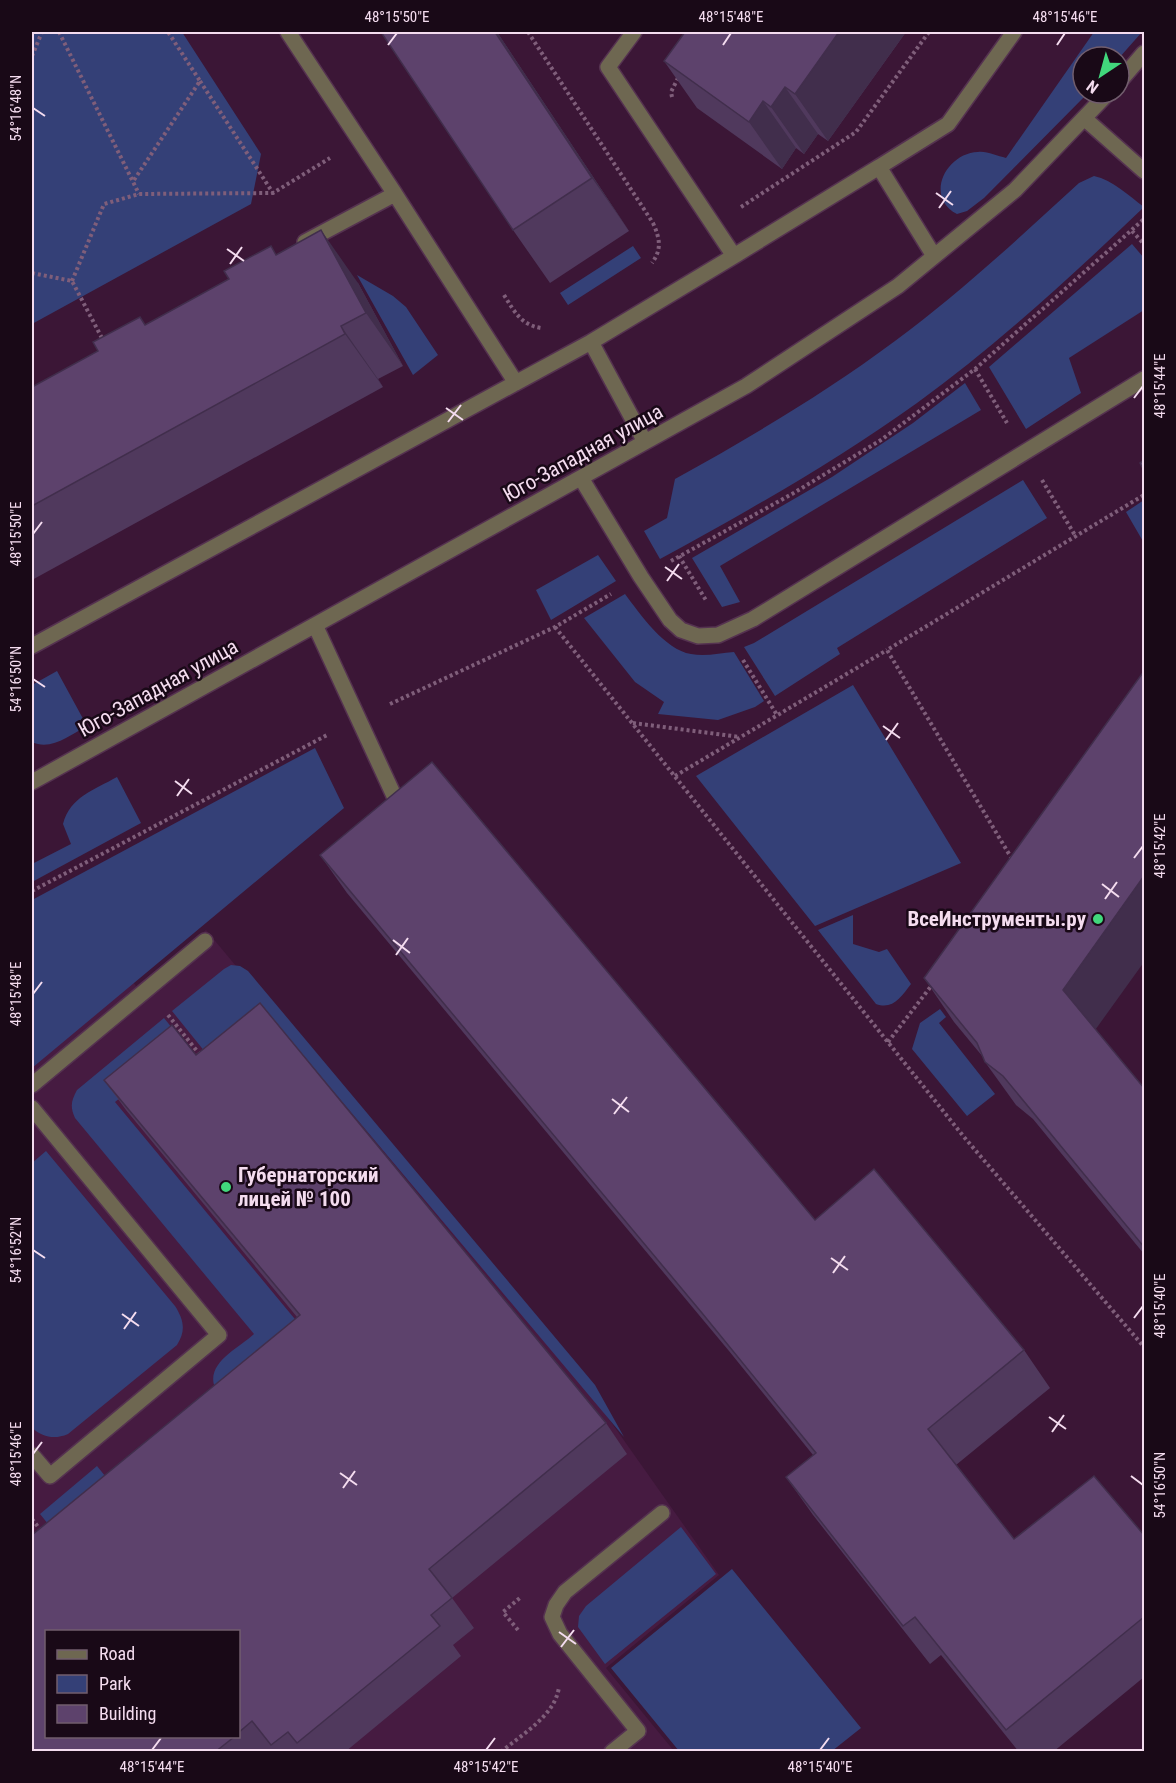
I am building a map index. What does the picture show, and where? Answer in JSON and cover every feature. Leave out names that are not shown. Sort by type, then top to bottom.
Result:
[{"type":"street","points":[[288,32],[516,383]]},
{"type":"street","points":[[634,32],[608,67],[734,256]]},
{"type":"street","points":[[32,646],[591,342],[948,124],[1014,32]]},
{"type":"street","points":[[1131,68],[1144,53]]},
{"type":"street","name":"Юго-Западная улица","points":[[32,782],[746,386],[897,286],[1015,190],[1096,105]]},
{"type":"street","points":[[1084,118],[1144,171]]},
{"type":"street","points":[[879,167],[934,256]]},
{"type":"street","points":[[292,249],[395,194]]},
{"type":"street","points":[[591,342],[645,442]]},
{"type":"street","points":[[581,478],[670,620],[681,630],[698,636],[726,633],[763,613],[1144,379]]},
{"type":"street","points":[[315,625],[403,817]]},
{"type":"street","points":[[32,1085],[205,941]]},
{"type":"street","points":[[32,1108],[219,1335],[50,1476],[32,1455]]},
{"type":"street","points":[[612,1752],[638,1731],[560,1634],[552,1617],[556,1605],[565,1592],[662,1513]]},
{"type":"path","points":[[32,56],[42,32]]},
{"type":"path","points":[[59,32],[139,194]]},
{"type":"path","points":[[168,32],[273,194]]},
{"type":"path","points":[[528,32],[653,223],[660,238],[660,250],[648,268],[657,262]]},
{"type":"path","points":[[733,200],[739,208],[856,132],[929,32]]},
{"type":"path","points":[[672,100],[671,92],[680,73]]},
{"type":"path","points":[[134,181],[200,81]]},
{"type":"path","points":[[72,281],[104,204],[139,194],[273,194],[359,140]]},
{"type":"path","points":[[32,891],[358,719],[555,627],[792,494],[880,440],[975,369],[1144,219]]},
{"type":"path","points":[[1132,231],[1144,244]]},
{"type":"path","points":[[32,273],[72,281]]},
{"type":"path","points":[[72,281],[108,350]]},
{"type":"path","points":[[675,777],[1144,495]]},
{"type":"path","points":[[555,627],[964,1137],[1144,1347]]},
{"type":"path","points":[[887,650],[1013,860]]},
{"type":"path","points":[[633,723],[741,737]]},
{"type":"path","points":[[888,1041],[932,984]]},
{"type":"path","points":[[165,1011],[205,1061]]},
{"type":"path","points":[[32,1519],[46,1537]]},
{"type":"path","points":[[503,1612],[525,1638]]},
{"type":"path","points":[[501,1752],[550,1710],[557,1698],[559,1684]]},
{"type":"shaded area","name":"Губернаторский лицей № 100","points":[[78,907],[136,986],[206,930],[587,1388],[719,1575],[606,1668],[674,1751],[32,1752],[32,933]]},
{"type":"green space","points":[[32,32],[182,32],[261,154],[251,204],[32,324]]},
{"type":"green space","points":[[1094,32],[1142,32],[1130,45],[1085,45]]},
{"type":"green space","points":[[1071,65],[1071,105],[1076,105],[984,198],[967,211],[957,214],[947,206],[942,197],[943,177],[957,160],[967,154],[978,152],[1006,158]]},
{"type":"green space","points":[[1094,176],[1114,185],[1144,207],[1033,309],[947,381],[855,446],[726,523],[660,559],[644,531],[667,518],[675,479],[787,414],[869,360],[966,284],[1079,183]]},
{"type":"green space","points":[[1132,244],[1144,258],[1144,310],[1069,358],[1081,393],[1026,429],[989,367]]},
{"type":"green space","points":[[633,246],[641,258],[568,305],[560,293]]},
{"type":"green space","points":[[357,275],[393,296],[406,307],[438,355],[413,375]]},
{"type":"green space","points":[[965,383],[981,410],[720,566],[740,602],[722,607],[692,558],[832,477],[913,423]]},
{"type":"green space","points":[[1023,480],[1047,518],[837,648],[840,654],[775,696],[744,647]]},
{"type":"green space","points":[[1144,500],[1144,543],[1126,512]]},
{"type":"green space","points":[[598,555],[616,581],[551,620],[536,590]]},
{"type":"green space","points":[[625,594],[654,630],[681,651],[702,655],[734,652],[764,701],[755,707],[718,720],[658,714],[664,702],[635,682],[584,618]]},
{"type":"green space","points":[[57,671],[87,726],[60,741],[46,745],[32,742],[32,685]]},
{"type":"green space","points":[[853,685],[961,863],[815,926],[696,776]]},
{"type":"green space","points":[[315,748],[344,808],[32,1068],[32,900]]},
{"type":"green space","points":[[117,777],[141,823],[32,882],[32,864],[71,844],[63,824],[71,807],[84,795]]},
{"type":"green space","points":[[853,915],[853,944],[879,952],[887,949],[911,984],[892,1004],[876,1004],[818,930]]},
{"type":"green space","points":[[231,965],[240,966],[248,971],[595,1385],[624,1437],[276,1023],[214,1063],[172,1011]]},
{"type":"green space","points":[[940,1009],[946,1017],[939,1023],[995,1094],[967,1116],[912,1049],[920,1023]]},
{"type":"green space","points":[[164,1018],[185,1044],[115,1102],[386,1429],[215,1388],[213,1379],[219,1364],[254,1334],[75,1118],[72,1107],[77,1090]]},
{"type":"green space","points":[[46,1151],[175,1306],[183,1326],[177,1345],[68,1434],[53,1437],[40,1434],[32,1428],[32,1163]]},
{"type":"green space","points":[[97,1466],[118,1492],[61,1540],[40,1514]]},
{"type":"green space","points":[[681,1527],[716,1574],[605,1664],[578,1627],[579,1616],[586,1606]]},
{"type":"green space","points":[[732,1569],[861,1728],[832,1751],[679,1751],[611,1668]]},
{"type":"building","points":[[381,32],[495,32],[592,178],[513,230]]},
{"type":"building","points":[[685,32],[839,32],[795,94],[785,87],[771,107],[763,101],[749,122],[664,61]]},
{"type":"building","points":[[321,230],[366,313],[341,326],[345,334],[32,506],[32,387],[98,351],[93,342],[140,317],[145,325],[229,279],[224,271],[271,246],[276,255]]},
{"type":"building","points":[[1144,671],[1144,876],[1063,990],[1144,1088],[1144,1247],[1003,1076],[985,1062],[977,1043],[924,978]]},
{"type":"building","points":[[432,762],[815,1220],[874,1169],[1024,1350],[928,1429],[1014,1539],[1094,1476],[1144,1535],[1144,1617],[1006,1730],[915,1617],[903,1626],[786,1477],[816,1453],[320,855]]},
{"type":"building","points":[[260,1003],[606,1423],[429,1569],[452,1598],[431,1615],[440,1626],[297,1743],[288,1732],[271,1745],[252,1721],[240,1731],[240,1630],[45,1630],[45,1738],[233,1738],[215,1752],[32,1752],[32,1535],[300,1315],[104,1080],[172,1025],[196,1055]]},
{"type":"place","name":"ВсеИнструменты.ру","points":[[1098,919]]},
{"type":"place","name":"Губернаторский лицей № 100","points":[[226,1187]]}]
